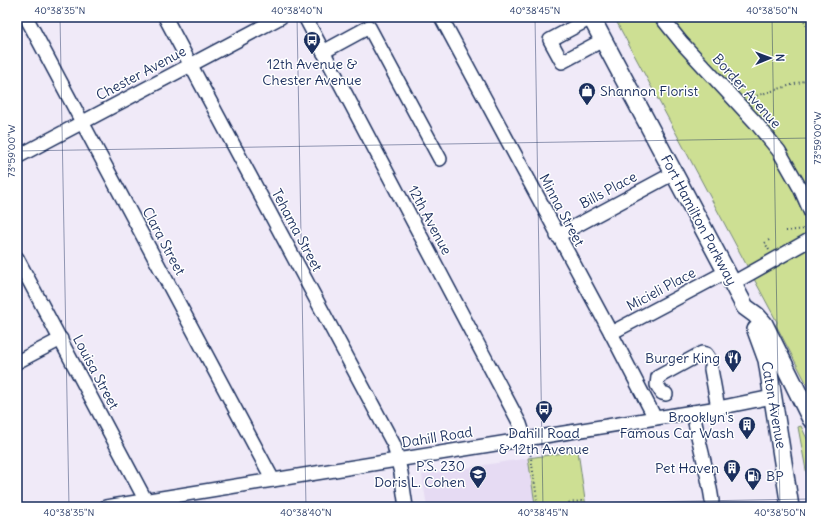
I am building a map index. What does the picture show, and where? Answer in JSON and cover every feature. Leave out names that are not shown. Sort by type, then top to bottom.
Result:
[{"type":"main road","name":"Fort Hamilton Parkway","points":[[591,18],[729,278],[745,306],[764,324],[811,418]]},
{"type":"main road","name":"Caton Avenue","points":[[745,306],[764,350],[790,507]]},
{"type":"street","name":"Clara Street","points":[[26,17],[274,480]]},
{"type":"street","name":"Tehama Street","points":[[165,17],[394,445],[406,507]]},
{"type":"street","name":"Chester Avenue","points":[[17,158],[280,17]]},
{"type":"street","name":"12th Avenue","points":[[305,17],[520,424],[528,445]]},
{"type":"street","name":"Minna Street","points":[[441,17],[611,333],[655,418]]},
{"type":"street","name":"Border Avenue","points":[[661,17],[682,43],[779,151],[800,188],[811,213]]},
{"type":"street","points":[[591,18],[550,40],[562,62],[603,40]]},
{"type":"street","points":[[323,52],[369,27],[440,159]]},
{"type":"street","name":"Bills Place","points":[[558,236],[674,173]]},
{"type":"street","name":"Micieli Place","points":[[611,333],[729,278],[807,237]]},
{"type":"street","name":"Louisa Street","points":[[17,258],[61,338],[146,501]]},
{"type":"street","points":[[17,362],[61,338]]},
{"type":"street","points":[[666,394],[662,393],[657,385],[658,377],[702,353],[706,354],[711,364],[718,408]]},
{"type":"street","name":"Dahill Road","points":[[106,507],[397,460],[528,445],[655,418],[772,398]]},
{"type":"street","points":[[693,412],[701,453],[708,475],[712,501]]},
{"type":"path","points":[[804,17],[811,39]]},
{"type":"path","points":[[735,102],[811,79]]},
{"type":"path","points":[[786,230],[807,237]]},
{"type":"path","points":[[528,445],[538,505],[545,504],[547,507]]},
{"type":"path","points":[[570,507],[569,503],[581,501],[582,507]]},
{"type":"shaded area","name":"P.S. 230 Doris L. Cohen","points":[[528,458],[535,504],[532,504],[533,507],[427,507],[422,475]]},
{"type":"green space","points":[[614,17],[811,17],[811,392],[776,325],[777,322]]},
{"type":"green space","points":[[801,426],[811,447],[811,497],[798,427]]},
{"type":"green space","points":[[578,451],[586,507],[533,507],[532,504],[535,504],[528,458]]},
{"type":"place","name":"12th Avenue & Chester Avenue","points":[[312,55]]},
{"type":"place","name":"Shannon Florist","points":[[587,106]]},
{"type":"place","name":"Burger King","points":[[733,373]]},
{"type":"place","name":"Dahill Road & 12th Avenue","points":[[544,424]]},
{"type":"place","name":"Brooklyn's Famous Car Wash","points":[[747,440]]},
{"type":"place","name":"Pet Haven","points":[[732,483]]},
{"type":"place","name":"P.S. 230 Doris L. Cohen","points":[[478,489]]},
{"type":"place","name":"BP","points":[[753,491]]}]
